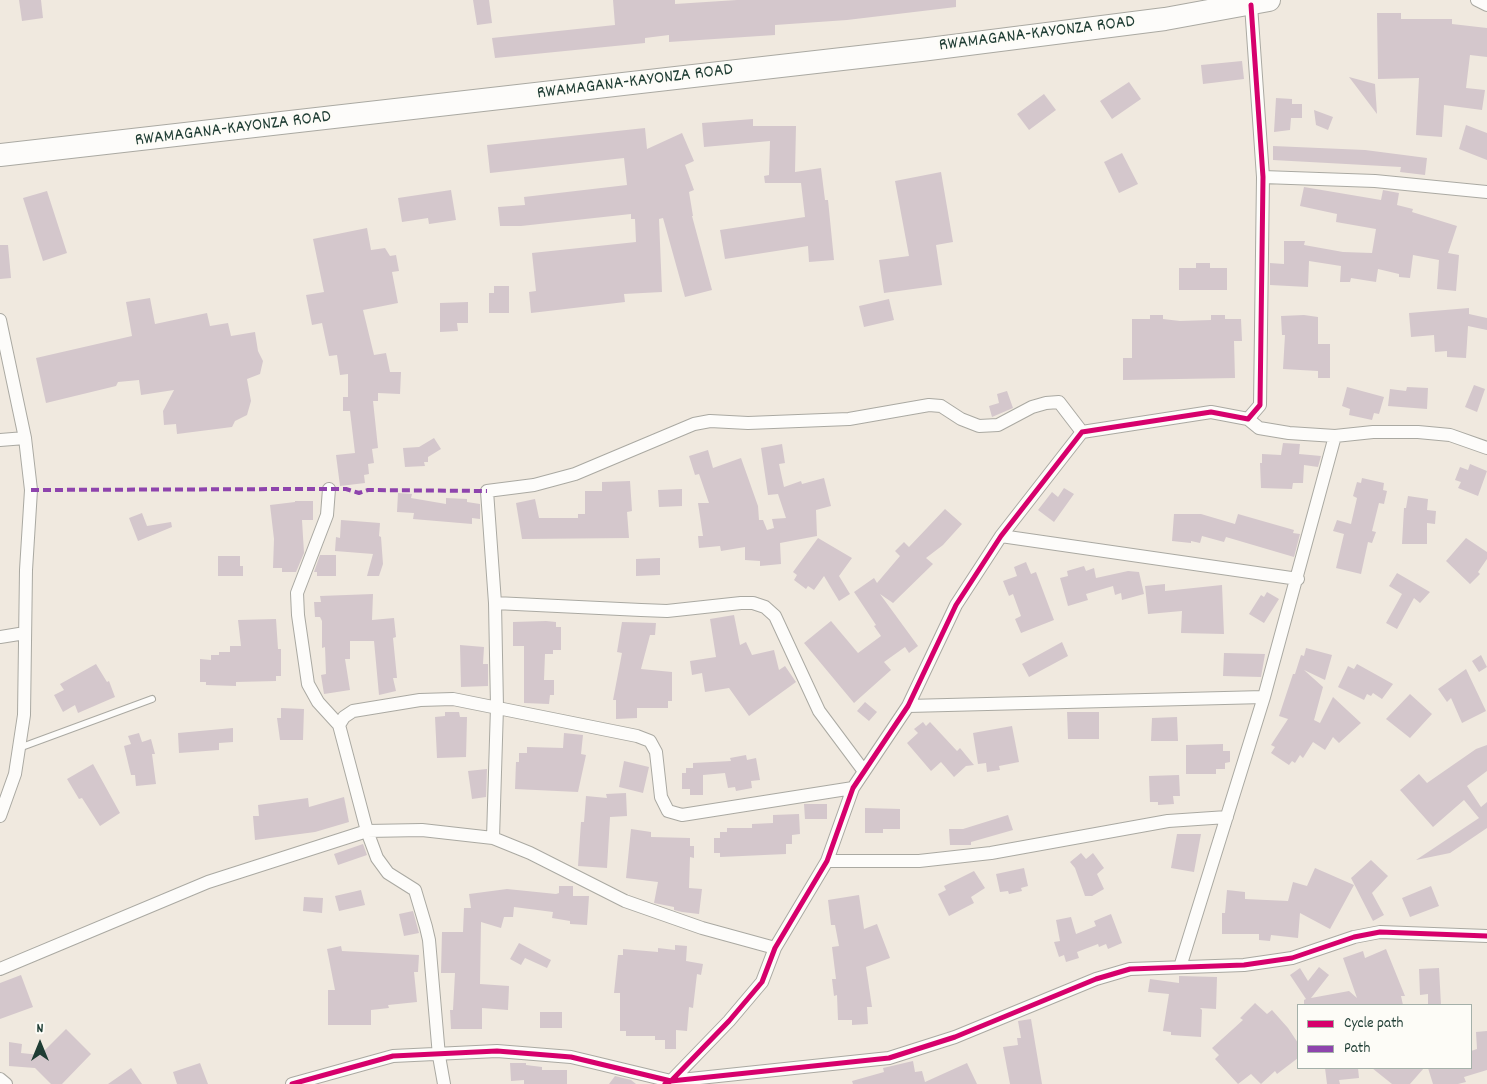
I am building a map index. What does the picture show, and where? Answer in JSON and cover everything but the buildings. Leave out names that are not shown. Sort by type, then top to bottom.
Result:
[{"type":"highway","name":"RWAMAGANA-KAYONZA ROAD","points":[[0,155],[921,50],[1165,18],[1260,2]]},
{"type":"street","points":[[1477,0],[1487,5]]},
{"type":"street","points":[[1248,419],[1260,405],[1263,177],[1260,2]]},
{"type":"street","points":[[1263,177],[1375,181],[1487,192]]},
{"type":"street","points":[[0,320],[25,438],[31,490],[26,570],[24,715],[15,774],[0,816]]},
{"type":"street","points":[[493,838],[497,706],[495,602],[487,491],[534,484],[575,474],[694,424],[710,421],[748,423],[849,419],[929,405],[941,406],[961,419],[979,426],[998,425],[1032,407],[1046,402],[1059,402],[1082,432]]},
{"type":"street","points":[[668,1082],[748,1002],[762,982],[775,948],[827,861],[853,788],[863,770],[908,706],[956,605],[1000,536],[1082,432],[1211,412],[1248,419],[1259,428],[1335,436],[1373,432],[1418,432],[1450,435],[1487,448]]},
{"type":"street","points":[[1180,967],[1264,697],[1298,579],[1335,436]]},
{"type":"street","points":[[0,440],[25,438]]},
{"type":"street","points":[[330,489],[327,515],[297,593],[298,615],[308,684],[318,702],[339,725],[366,831],[378,858],[388,873],[415,890],[429,940],[439,1056],[444,1084]]},
{"type":"street","points":[[1000,536],[1298,579]]},
{"type":"street","points":[[495,602],[667,611],[740,603],[753,603],[765,607],[775,616],[819,711],[863,770]]},
{"type":"street","points":[[0,637],[25,633]]},
{"type":"street","points":[[908,706],[1264,697]]},
{"type":"street","points":[[339,725],[344,717],[354,711],[420,700],[453,699],[497,706],[650,741],[656,752],[660,797],[668,811],[682,815],[853,788]]},
{"type":"street","points":[[827,861],[919,861],[991,852],[1168,821],[1227,817]]},
{"type":"street","points":[[0,969],[208,882],[366,831],[422,830],[493,838],[530,852],[625,901],[702,928],[775,948]]},
{"type":"street","points":[[292,1084],[393,1056],[439,1056],[497,1051],[571,1057],[668,1082],[889,1058],[955,1037],[1096,979],[1130,969],[1244,965],[1292,958],[1354,937],[1380,932],[1487,936]]},
{"type":"street","points":[[0,1079],[6,1084]]},
{"type":"lane","points":[[19,748],[152,699]]},
{"type":"marked path","points":[[31,490],[346,489],[359,493],[368,490],[487,491]]},
{"type":"cycle path","points":[[665,1084],[671,1081],[729,1021],[762,982],[775,948],[827,861],[853,788],[908,706],[956,605],[1001,536],[1082,432],[1211,412],[1248,419],[1260,405],[1263,177],[1251,5]]},
{"type":"cycle path","points":[[292,1084],[393,1056],[497,1051],[571,1057],[671,1081],[889,1058],[955,1037],[1096,979],[1130,969],[1244,965],[1292,958],[1354,937],[1380,932],[1487,936]]}]
